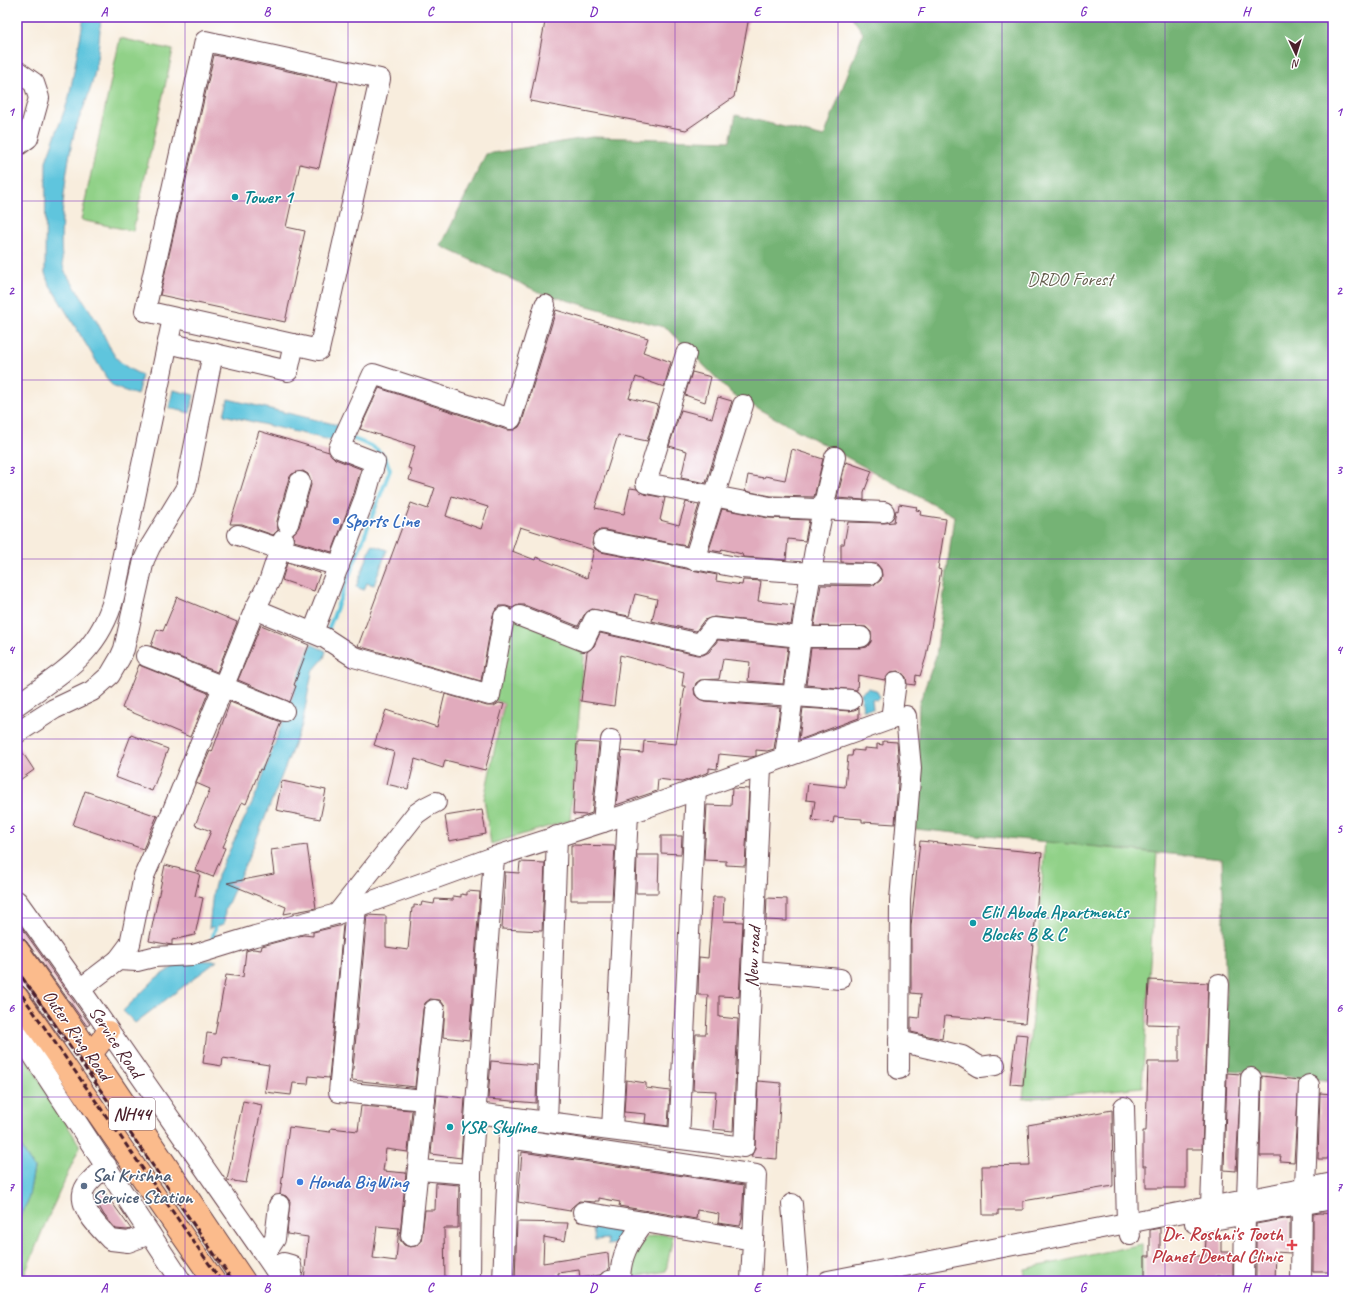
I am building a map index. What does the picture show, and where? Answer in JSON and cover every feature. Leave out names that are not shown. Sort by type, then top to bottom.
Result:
[{"type":"highway","name":"Outer Ring Road","points":[[17,949],[91,1054],[244,1281]]},
{"type":"highway","name":"Outer Ring Road","points":[[17,997],[214,1281]]},
{"type":"highway","points":[[91,1054],[108,1032]]},
{"type":"street","points":[[205,41],[380,79],[319,350],[294,344],[144,311],[205,41]]},
{"type":"street","points":[[17,71],[34,84],[39,98],[28,138],[17,146]]},
{"type":"street","points":[[319,635],[339,566],[365,497],[375,462],[339,448],[373,374],[511,419],[545,305]]},
{"type":"street","points":[[17,705],[77,661],[92,645],[106,623],[114,597],[174,318]]},
{"type":"street","points":[[168,343],[288,371],[294,344]]},
{"type":"street","points":[[17,733],[54,709],[92,691],[102,684],[116,667],[124,648],[147,554],[186,488],[213,353]]},
{"type":"street","points":[[686,354],[646,483],[770,507],[884,512]]},
{"type":"street","points":[[694,560],[743,405]]},
{"type":"street","points":[[785,757],[800,637],[822,510],[835,457]]},
{"type":"street","points":[[80,989],[118,960],[130,944],[144,876],[224,687],[255,609],[269,582],[284,538],[300,482]]},
{"type":"street","points":[[238,535],[284,538],[339,566]]},
{"type":"street","points":[[603,541],[741,568],[811,573],[871,574]]},
{"type":"street","points":[[255,609],[319,635],[354,657],[490,695],[512,617],[584,641],[594,620],[700,644],[713,628],[800,637],[861,637]]},
{"type":"street","points":[[146,656],[284,711]]},
{"type":"street","points":[[892,719],[896,682]]},
{"type":"street","points":[[705,690],[851,700]]},
{"type":"street","points":[[118,960],[137,961],[153,957],[193,955],[255,936],[337,914],[494,857],[628,814],[892,719],[906,716],[911,768],[900,900],[899,1069]]},
{"type":"street","points":[[603,822],[611,740]]},
{"type":"street","name":"New road","points":[[679,1139],[744,1147],[761,767]]},
{"type":"street","points":[[476,1113],[612,1129],[679,1139],[696,789]]},
{"type":"street","points":[[337,914],[416,814],[436,802]]},
{"type":"street","points":[[612,1129],[628,814]]},
{"type":"street","points":[[547,1122],[557,836]]},
{"type":"street","points":[[470,1281],[471,1174],[494,857]]},
{"type":"street","name":"Service Road","points":[[17,901],[276,1271]]},
{"type":"street","points":[[356,907],[339,1092],[425,1100]]},
{"type":"street","points":[[753,971],[840,979]]},
{"type":"street","points":[[1211,1206],[1219,984]]},
{"type":"street","points":[[411,1236],[419,1170],[434,1010]]},
{"type":"street","points":[[17,1031],[181,1281]]},
{"type":"street","points":[[900,1041],[962,1056],[980,1067],[995,1065]]},
{"type":"street","points":[[1244,1281],[1251,1078]]},
{"type":"street","points":[[1301,1281],[1309,1085]]},
{"type":"street","points":[[1124,1107],[1128,1229]]},
{"type":"street","points":[[504,1281],[509,1138],[756,1175],[751,1281]]},
{"type":"street","points":[[106,1165],[84,1190],[83,1201],[89,1213],[111,1240],[128,1242],[150,1234]]},
{"type":"street","points":[[419,1170],[471,1174]]},
{"type":"street","points":[[828,1281],[1128,1229],[1304,1196],[1333,1183]]},
{"type":"street","points":[[1304,1196],[1333,1199]]},
{"type":"street","points":[[792,1204],[798,1281]]},
{"type":"street","points":[[276,1271],[275,1239],[279,1205]]},
{"type":"street","points":[[889,1281],[1128,1229],[1211,1206],[1246,1206]]},
{"type":"street","points":[[583,1212],[753,1240]]},
{"type":"street","points":[[609,1281],[620,1279],[621,1262],[626,1246],[644,1222]]},
{"type":"green space","name":"DRDO Forest","points":[[852,17],[1296,17],[1333,27],[1333,1081],[1228,1070],[1222,859],[915,829],[919,704],[936,656],[954,516],[733,395],[667,328],[541,293],[441,246],[486,154],[592,137],[730,141],[736,115],[824,137],[863,33]]},
{"type":"green space","points":[[120,38],[173,50],[133,231],[81,220]]},
{"type":"green space","points":[[509,615],[585,647],[570,820],[491,844],[484,799],[504,704],[493,699]]},
{"type":"green space","points":[[1045,841],[1157,853],[1142,1087],[1023,1099],[1033,1010]]},
{"type":"green space","points":[[17,1043],[80,1146],[43,1229],[22,1281],[17,1281],[17,1221],[28,1201],[34,1168],[17,1140]]},
{"type":"green space","points":[[660,1234],[673,1236],[666,1271],[630,1278],[627,1264],[645,1238]]},
{"type":"green space","points":[[1142,1244],[1143,1281],[1024,1281],[1025,1269]]},
{"type":"water","points":[[84,17],[101,17],[99,44],[97,61],[88,98],[75,130],[69,160],[63,202],[61,243],[62,260],[65,272],[97,322],[118,360],[142,375],[137,395],[114,387],[109,382],[48,282],[45,273],[46,161],[69,98]]},
{"type":"water","points":[[173,390],[194,395],[190,413],[169,408]]},
{"type":"water","points":[[228,399],[338,425],[334,441],[224,415]]},
{"type":"water","points":[[372,545],[387,550],[374,585],[367,583],[364,590],[356,587]]},
{"type":"water","points":[[311,644],[326,651],[324,658],[312,672],[302,725],[254,845],[225,910],[224,924],[209,928],[213,892],[217,877],[257,792]]},
{"type":"water","points":[[868,688],[876,690],[880,697],[877,700],[872,699],[873,709],[863,710],[861,693]]},
{"type":"water","points":[[184,960],[217,961],[135,1023],[123,1011],[156,978]]},
{"type":"water","points":[[17,1140],[34,1168],[28,1201],[17,1221]]},
{"type":"water","points":[[591,1220],[625,1225],[630,1232],[620,1243],[608,1245],[607,1239],[595,1240]]},
{"type":"building","points":[[546,17],[749,17],[734,97],[686,130],[530,101]]},
{"type":"building","name":"Tower 1","points":[[214,55],[338,82],[319,168],[300,164],[286,227],[305,231],[285,322],[160,295]]},
{"type":"building","points":[[556,310],[648,338],[643,352],[671,362],[664,387],[636,377],[629,398],[658,405],[647,441],[618,435],[595,508],[624,514],[630,488],[637,489],[644,494],[665,498],[660,520],[679,525],[686,502],[699,505],[686,546],[605,530],[599,530],[594,534],[592,544],[595,549],[601,552],[717,575],[716,581],[742,585],[743,580],[761,581],[758,601],[794,605],[791,625],[714,617],[704,620],[696,631],[652,621],[657,599],[635,594],[629,616],[592,609],[584,615],[578,626],[524,605],[518,605],[512,608],[500,606],[496,609],[493,615],[481,681],[358,646],[411,503],[428,509],[435,488],[409,480],[412,469],[408,468],[415,446],[360,429],[379,388],[507,430],[514,430],[519,427],[522,422]],"holes":[[[452,496],[488,507],[481,529],[446,516]],[[520,527],[594,550],[587,578],[536,557],[535,560],[512,551]]]},
{"type":"building","points":[[692,372],[711,377],[705,402],[685,395]]},
{"type":"building","points":[[718,397],[732,401],[706,483],[681,478],[687,451],[669,446],[681,410],[712,418]]},
{"type":"building","points":[[259,431],[329,452],[335,459],[361,469],[354,493],[332,552],[294,541],[293,534],[299,527],[311,485],[308,474],[303,471],[292,474],[289,478],[277,521],[278,530],[273,535],[242,524],[230,524]]},
{"type":"building","points":[[792,449],[823,459],[814,497],[771,496],[745,491],[748,475],[764,478],[765,476],[785,480]]},
{"type":"building","points":[[846,462],[872,471],[864,492],[864,500],[837,498]]},
{"type":"building","points":[[899,504],[917,507],[916,510],[921,511],[920,515],[946,519],[938,569],[941,570],[926,657],[920,676],[916,675],[915,685],[907,684],[906,677],[898,671],[891,672],[885,680],[858,675],[857,690],[806,685],[811,648],[861,648],[867,647],[871,642],[871,632],[866,627],[814,626],[821,585],[871,586],[881,580],[881,569],[877,564],[841,562],[841,544],[844,544],[848,522],[894,522],[896,510],[898,511]]},
{"type":"building","points":[[722,509],[768,518],[809,520],[805,541],[788,539],[786,560],[743,557],[742,554],[722,549],[721,552],[709,550]]},
{"type":"building","points":[[287,563],[320,573],[314,591],[282,580]]},
{"type":"building","points":[[177,597],[237,622],[217,672],[151,646],[157,629],[163,631]]},
{"type":"building","points":[[261,625],[309,645],[294,685],[296,686],[290,702],[238,680]]},
{"type":"building","points":[[600,633],[697,655],[703,655],[709,652],[718,640],[788,647],[783,684],[748,681],[750,662],[723,659],[719,679],[700,680],[696,683],[694,689],[695,695],[704,701],[780,707],[774,749],[767,751],[756,750],[756,756],[751,757],[719,754],[717,769],[709,768],[709,772],[682,782],[658,779],[657,791],[616,805],[622,751],[643,753],[644,741],[676,744],[685,686],[682,686],[684,672],[620,655],[614,706],[581,701],[587,652],[594,646]]},
{"type":"building","points":[[139,665],[208,693],[190,737],[122,708]]},
{"type":"building","points":[[445,694],[487,706],[494,706],[499,703],[504,704],[485,770],[445,760],[443,768],[415,759],[408,789],[386,784],[394,752],[374,745],[386,710],[437,727]]},
{"type":"building","points":[[230,702],[281,722],[262,770],[260,769],[246,804],[242,802],[223,847],[225,848],[213,877],[195,870],[211,831],[195,825],[210,789],[196,783],[210,751],[212,752]]},
{"type":"building","points":[[803,708],[850,711],[859,708],[859,718],[799,740]]},
{"type":"building","points":[[131,735],[168,749],[152,791],[115,777]]},
{"type":"building","points":[[883,741],[897,742],[899,768],[895,824],[862,822],[862,819],[834,817],[833,823],[812,820],[815,801],[806,800],[808,783],[845,787],[848,756],[852,756],[853,750],[864,751],[864,748],[877,749],[877,744],[883,745]]},
{"type":"building","points":[[577,742],[599,743],[592,813],[586,815],[573,814]]},
{"type":"building","points":[[17,744],[34,770],[17,782]]},
{"type":"building","points":[[282,781],[326,790],[320,819],[276,810]]},
{"type":"building","points":[[732,788],[749,789],[745,866],[726,865],[726,861],[704,860],[707,805],[731,806]]},
{"type":"building","points":[[85,791],[157,816],[143,849],[73,825]]},
{"type":"building","points":[[482,810],[486,834],[449,841],[445,816]]},
{"type":"building","points":[[661,836],[682,836],[681,854],[661,853]]},
{"type":"building","name":"Elil Abode Apartments Blocks B & C","points":[[920,841],[1042,853],[1025,1023],[945,1016],[942,1039],[911,1032],[911,1017],[919,1018],[921,994],[911,993],[911,926]]},
{"type":"building","points":[[307,845],[316,908],[284,914],[286,907],[227,883],[274,874],[271,850]]},
{"type":"building","points":[[571,845],[615,846],[612,900],[571,900]]},
{"type":"building","points":[[637,855],[659,855],[658,893],[636,893]]},
{"type":"building","points":[[520,862],[545,863],[542,931],[502,929],[505,872],[519,873]]},
{"type":"building","points":[[165,865],[200,874],[195,896],[203,898],[195,935],[172,940],[172,945],[149,941]]},
{"type":"building","points":[[467,891],[480,892],[469,1040],[443,1037],[445,1006],[440,1000],[430,999],[425,1003],[423,1009],[415,1087],[352,1080],[367,915],[386,916],[386,947],[408,950],[412,908],[414,908],[414,905],[421,906],[422,902],[434,904],[435,899],[453,900],[453,896],[461,897],[461,894],[467,895]]},
{"type":"building","points":[[713,897],[724,897],[723,921],[743,922],[739,997],[719,996],[719,1017],[738,1019],[733,1131],[713,1129],[716,1091],[693,1090],[696,1034],[706,1034],[708,995],[698,995],[699,957],[708,958]]},
{"type":"building","points":[[767,898],[787,899],[787,921],[766,920]]},
{"type":"building","points":[[17,921],[90,1024],[87,1026],[27,942],[23,938],[17,937]]},
{"type":"building","points":[[343,925],[329,1078],[309,1076],[308,1084],[293,1083],[291,1095],[265,1092],[269,1065],[223,1058],[222,1066],[203,1063],[207,1033],[215,1034],[226,975],[243,977],[246,951],[253,949],[261,950],[262,946],[303,935],[313,936],[313,932]]},
{"type":"building","points":[[17,971],[67,1041],[64,1043],[27,990],[23,986],[17,985]]},
{"type":"building","points":[[1149,980],[1208,983],[1202,1149],[1186,1149],[1186,1188],[1146,1188],[1146,1166],[1143,1166],[1143,1131],[1146,1131],[1148,1062],[1179,1062],[1179,1025],[1147,1024]]},
{"type":"building","points":[[1016,1034],[1028,1035],[1023,1085],[1010,1084]]},
{"type":"building","points":[[491,1061],[537,1065],[536,1103],[488,1099]]},
{"type":"building","points":[[1227,1073],[1241,1074],[1236,1171],[1224,1170]]},
{"type":"building","points":[[1262,1076],[1299,1080],[1294,1162],[1280,1161],[1281,1156],[1260,1156]]},
{"type":"building","points":[[626,1080],[646,1083],[646,1088],[670,1091],[668,1126],[645,1123],[646,1114],[624,1112]]},
{"type":"building","points":[[758,1081],[781,1083],[777,1159],[751,1157],[755,1148]]},
{"type":"building","points":[[1320,1093],[1333,1094],[1333,1158],[1328,1157],[1328,1159],[1318,1159]]},
{"type":"building","name":"YSR Skyline","points":[[437,1095],[465,1098],[461,1158],[431,1154]]},
{"type":"building","points":[[243,1101],[262,1105],[246,1183],[227,1180]]},
{"type":"building","points":[[361,1106],[412,1110],[408,1152],[386,1149],[383,1171],[406,1173],[400,1235],[400,1240],[404,1245],[410,1247],[416,1246],[421,1242],[425,1210],[435,1210],[436,1183],[459,1185],[458,1228],[444,1228],[445,1281],[304,1281],[308,1237],[287,1234],[290,1201],[286,1196],[280,1194],[289,1127],[330,1132],[331,1128],[358,1131]],"holes":[[[377,1226],[399,1228],[396,1261],[373,1258]]]},
{"type":"building","points":[[1112,1110],[1113,1186],[1023,1201],[1023,1210],[998,1210],[998,1215],[983,1215],[982,1166],[1030,1165],[1028,1125]]},
{"type":"building","points":[[522,1152],[744,1185],[742,1218],[740,1226],[718,1223],[719,1214],[697,1210],[696,1219],[619,1206],[620,1202],[599,1198],[599,1201],[595,1202],[579,1201],[571,1208],[570,1211],[518,1202]]},
{"type":"building","points":[[103,1190],[131,1229],[116,1229],[104,1215],[95,1199],[95,1196]]},
{"type":"building","points":[[1313,1214],[1333,1214],[1332,1272],[1313,1272]]},
{"type":"building","points":[[1290,1218],[1290,1253],[1276,1252],[1275,1281],[1256,1281],[1256,1224]]},
{"type":"building","points":[[517,1222],[568,1223],[565,1241],[544,1237],[543,1263],[608,1253],[609,1269],[600,1275],[580,1278],[579,1270],[558,1273],[559,1281],[515,1281]]},
{"type":"building","points":[[1160,1228],[1160,1256],[1205,1256],[1206,1238],[1221,1238],[1221,1252],[1233,1252],[1233,1276],[1216,1276],[1216,1281],[1145,1281],[1145,1256],[1150,1256],[1150,1230]]},
{"type":"waterway","points":[[327,633],[390,470],[384,456],[380,452],[375,448],[351,438]]},
{"type":"waterway","points":[[211,944],[217,921]]},
{"type":"railway","points":[[17,970],[233,1281]]},
{"type":"railway","points":[[17,988],[221,1281]]},
{"type":"place","name":"Tower 1","points":[[235,197]]},
{"type":"place","name":"Sports Line","points":[[336,521]]},
{"type":"place","name":"Elil Abode Apartments Blocks B & C","points":[[973,923]]},
{"type":"place","name":"YSR Skyline","points":[[450,1127]]},
{"type":"place","name":"Honda BigWing","points":[[300,1182]]},
{"type":"place","name":"Sai Krishna Service Station","points":[[84,1186]]},
{"type":"place","name":"Dr. Roshni's Tooth Planet Dental Clinic","points":[[1292,1245]]}]
